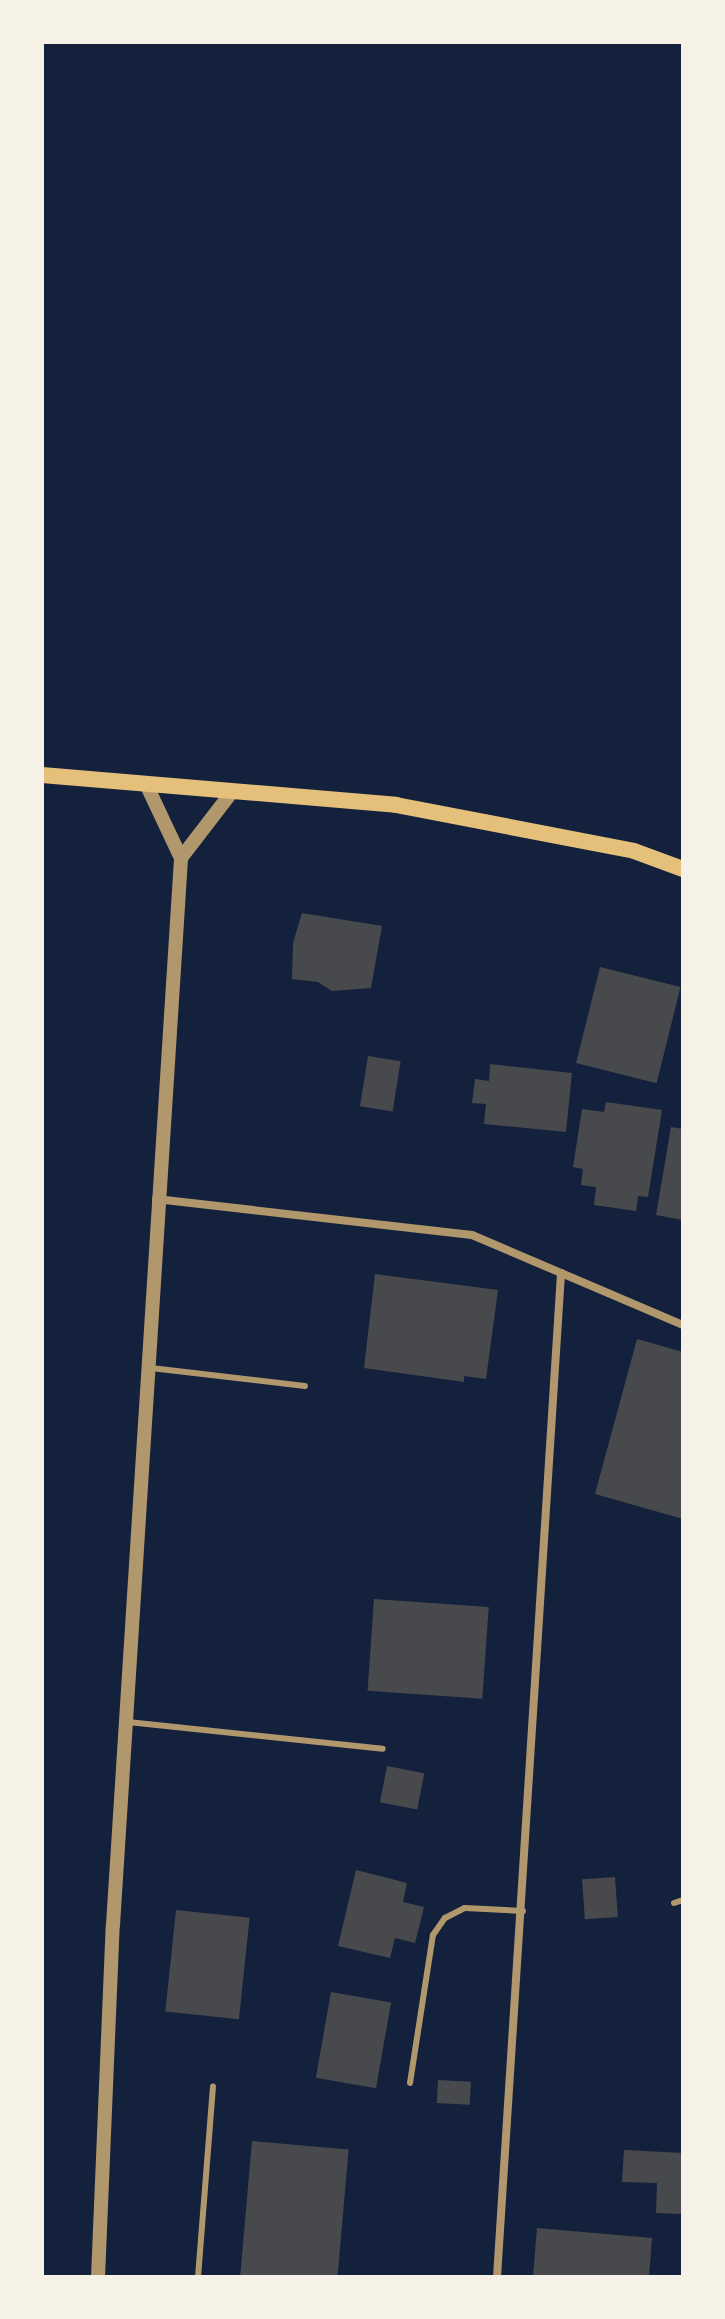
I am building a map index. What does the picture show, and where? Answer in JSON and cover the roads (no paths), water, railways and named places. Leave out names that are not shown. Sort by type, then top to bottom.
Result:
[{"type":"main road","points":[[42,775],[396,805],[634,851],[683,869]]},
{"type":"street","points":[[98,2277],[125,1722],[151,1368],[156,1199],[181,858],[146,784]]},
{"type":"street","points":[[181,858],[231,793]]},
{"type":"street","points":[[156,1199],[472,1235],[683,1325]]},
{"type":"street","points":[[497,2277],[523,1911],[561,1273]]},
{"type":"lane","points":[[151,1368],[305,1386]]},
{"type":"lane","points":[[125,1722],[383,1749]]},
{"type":"lane","points":[[674,1903],[683,1900]]},
{"type":"lane","points":[[410,2083],[433,1935],[445,1918],[465,1908],[523,1911]]},
{"type":"lane","points":[[198,2277],[213,2087]]}]
